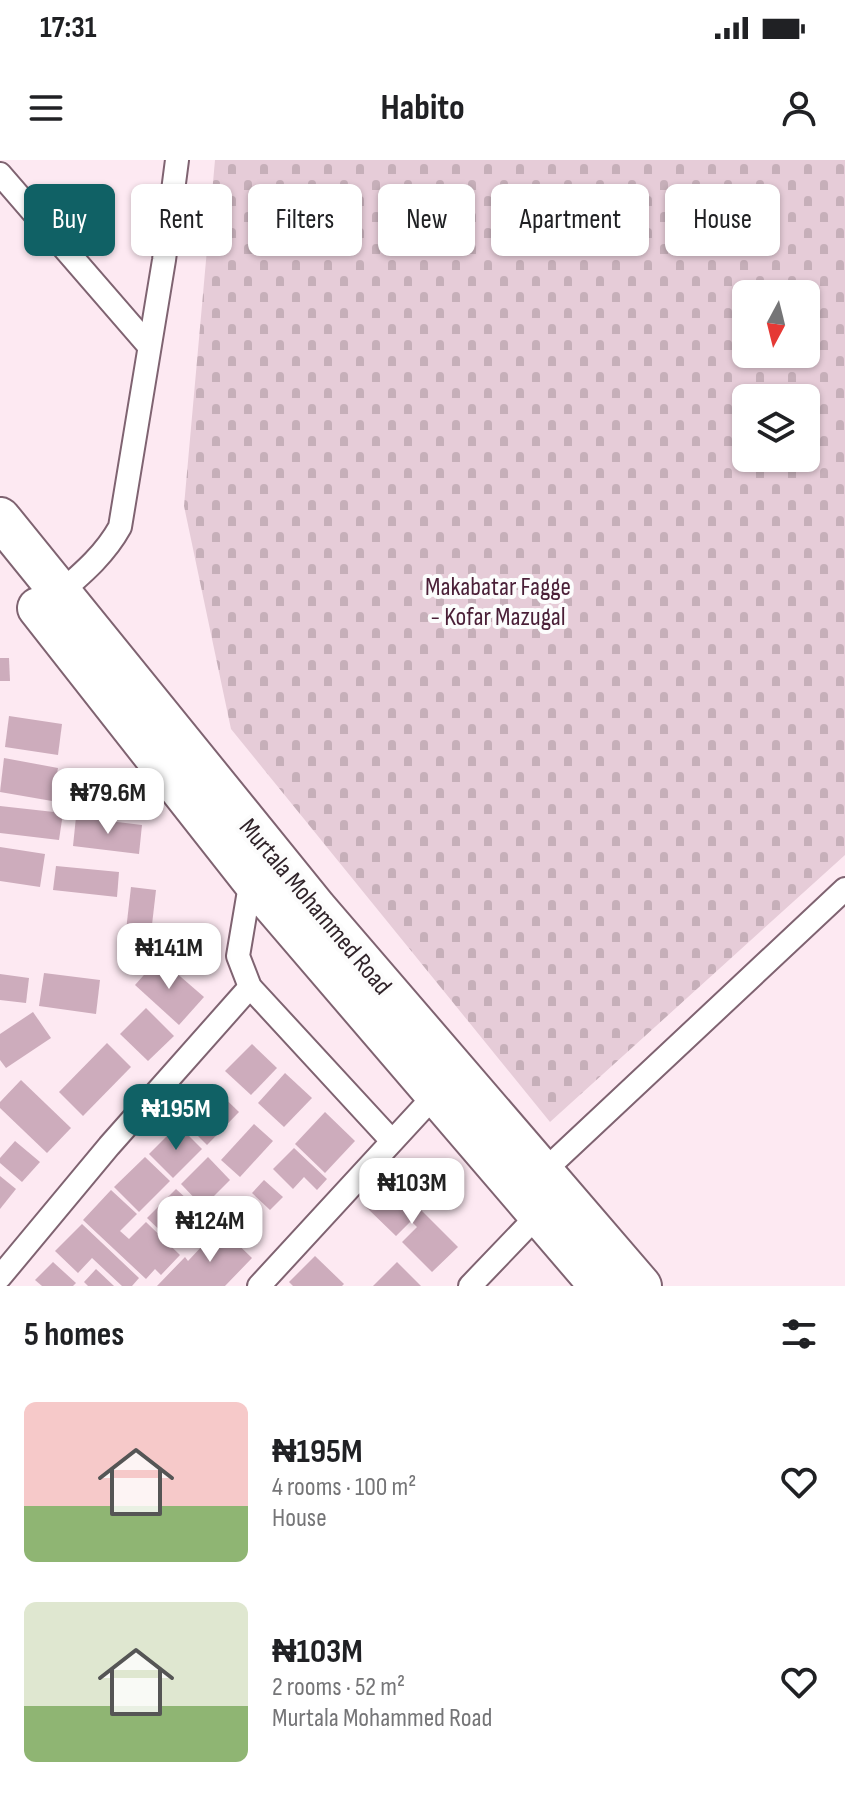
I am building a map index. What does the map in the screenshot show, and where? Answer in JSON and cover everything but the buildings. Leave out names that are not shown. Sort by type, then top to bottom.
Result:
[{"type":"highway","name":"Murtala Mohammed Road","points":[[0,518],[316,908],[641,1286]]},
{"type":"highway","name":"Murtala Mohammed Road","points":[[0,561],[251,879],[538,1215],[587,1281]]},
{"type":"street","points":[[61,592],[94,564],[120,527],[149,346],[172,164]]},
{"type":"street","points":[[0,174],[149,346]]},
{"type":"street","points":[[251,879],[238,956],[250,987],[392,1141]]},
{"type":"street","points":[[543,1172],[845,889]]},
{"type":"street","points":[[0,1277],[109,1146],[250,987]]},
{"type":"street","points":[[259,1286],[435,1095]]},
{"type":"street","points":[[470,1286],[538,1215]]},
{"type":"green space","name":"Makabatar Fagge - Kofar Mazugal","points":[[215,160],[845,160],[845,855],[550,1122],[231,729],[184,506],[206,256],[232,256],[232,184],[213,184]]}]
